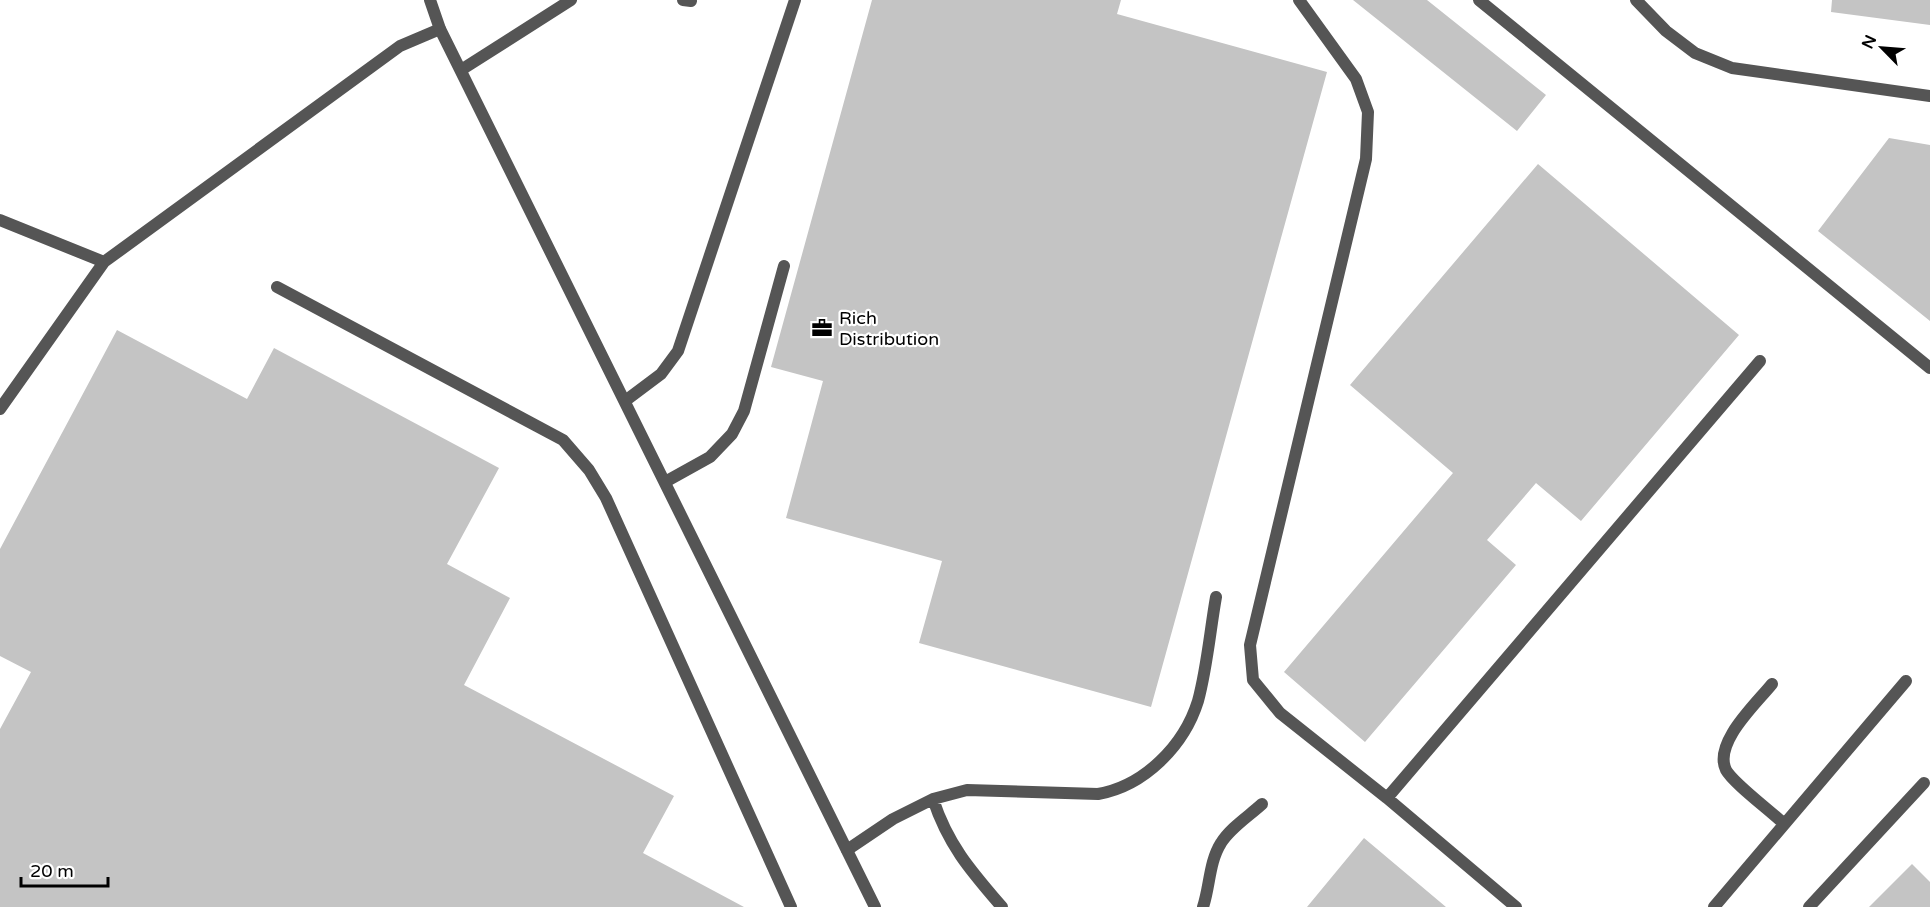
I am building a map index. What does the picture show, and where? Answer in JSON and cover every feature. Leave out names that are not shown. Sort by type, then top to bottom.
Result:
[{"type":"street","points":[[430,0],[440,29],[875,907]]},
{"type":"street","points":[[461,70],[571,0]]},
{"type":"street","points":[[625,401],[661,374],[678,351],[795,0]]},
{"type":"street","points":[[1299,0],[1356,79],[1368,112],[1366,159],[1250,645],[1253,680],[1280,713],[1387,798],[1516,907]]},
{"type":"street","points":[[1479,0],[1930,368]]},
{"type":"street","points":[[1636,0],[1666,32],[1695,53],[1732,68],[1930,96]]},
{"type":"street","points":[[0,409],[104,262],[400,46],[440,29]]},
{"type":"street","points":[[0,220],[104,262]]},
{"type":"street","points":[[665,482],[710,457],[732,434],[744,411],[784,266]]},
{"type":"street","points":[[277,287],[563,440],[589,470],[611,508],[791,907]]},
{"type":"street","points":[[1387,798],[1760,362]]},
{"type":"street","points":[[847,850],[892,819],[933,799],[967,790],[1098,794],[1120,790],[1141,777],[1161,761],[1187,726],[1194,710],[1216,597]]},
{"type":"street","points":[[1714,907],[1906,681]]},
{"type":"street","points":[[1772,684],[1728,739],[1722,757],[1727,771],[1785,824]]},
{"type":"street","points":[[1809,907],[1924,783]]},
{"type":"street","points":[[933,799],[943,829],[960,858],[1002,907]]},
{"type":"street","points":[[1203,907],[1208,893],[1212,863],[1221,842],[1262,804]]},
{"type":"building","points":[[872,0],[1121,0],[1117,14],[1327,72],[1151,707],[919,643],[942,561],[786,518],[823,381],[771,367]]},
{"type":"building","points":[[1353,0],[1427,0],[1546,95],[1517,131]]},
{"type":"building","points":[[1832,0],[1930,0],[1930,25],[1831,12]]},
{"type":"building","points":[[1889,138],[1930,145],[1930,321],[1818,231]]},
{"type":"building","points":[[1538,164],[1739,335],[1581,521],[1536,483],[1487,540],[1516,565],[1365,742],[1284,672],[1453,473],[1350,385]]},
{"type":"building","points":[[117,330],[247,399],[274,348],[499,468],[447,564],[510,598],[464,685],[674,796],[643,853],[744,907],[0,907],[0,729],[31,672],[0,656],[0,549]]},
{"type":"building","points":[[1364,838],[1446,907],[1307,907]]},
{"type":"building","points":[[1912,864],[1930,882],[1930,907],[1869,907]]},
{"type":"place","name":"Rich Distribution","points":[[822,328]]}]
